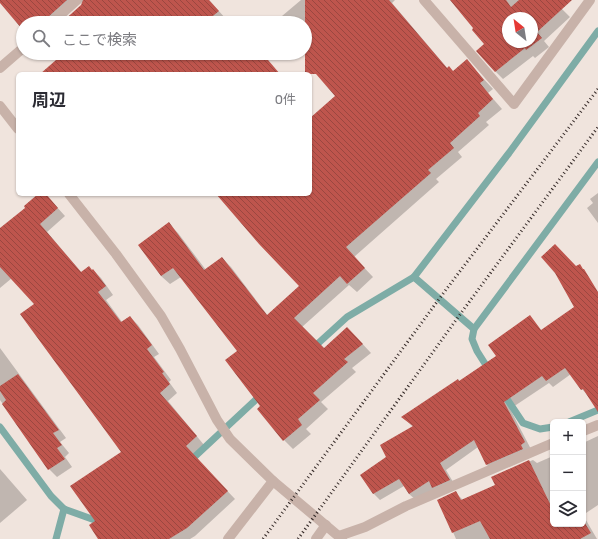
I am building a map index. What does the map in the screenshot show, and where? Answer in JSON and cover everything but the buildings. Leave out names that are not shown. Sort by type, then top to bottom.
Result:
[{"type":"street","points":[[59,16],[77,0]]},
{"type":"street","points":[[424,0],[514,104],[590,0]]},
{"type":"street","points":[[0,68],[16,54]]},
{"type":"street","points":[[0,106],[16,126]]},
{"type":"street","points":[[71,196],[116,254],[161,316],[180,348],[216,420],[230,439],[273,481],[341,537],[365,527],[406,506],[550,444]]},
{"type":"street","points":[[586,430],[598,425]]},
{"type":"street","points":[[228,539],[273,481]]},
{"type":"street","points":[[316,539],[326,525]]},
{"type":"waterway","points":[[414,277],[509,153],[598,31]]},
{"type":"waterway","points":[[474,329],[598,162]]},
{"type":"waterway","points":[[313,348],[347,317],[414,277],[474,329],[472,339],[477,351],[489,370]]},
{"type":"waterway","points":[[503,393],[523,423],[540,429],[550,427]]},
{"type":"waterway","points":[[189,462],[262,394]]},
{"type":"waterway","points":[[576,419],[598,410]]},
{"type":"waterway","points":[[0,427],[51,496],[64,509],[103,523]]},
{"type":"waterway","points":[[56,539],[64,509]]},
{"type":"railway","points":[[263,539],[442,295],[598,89]]},
{"type":"railway","points":[[298,539],[598,127]]}]
